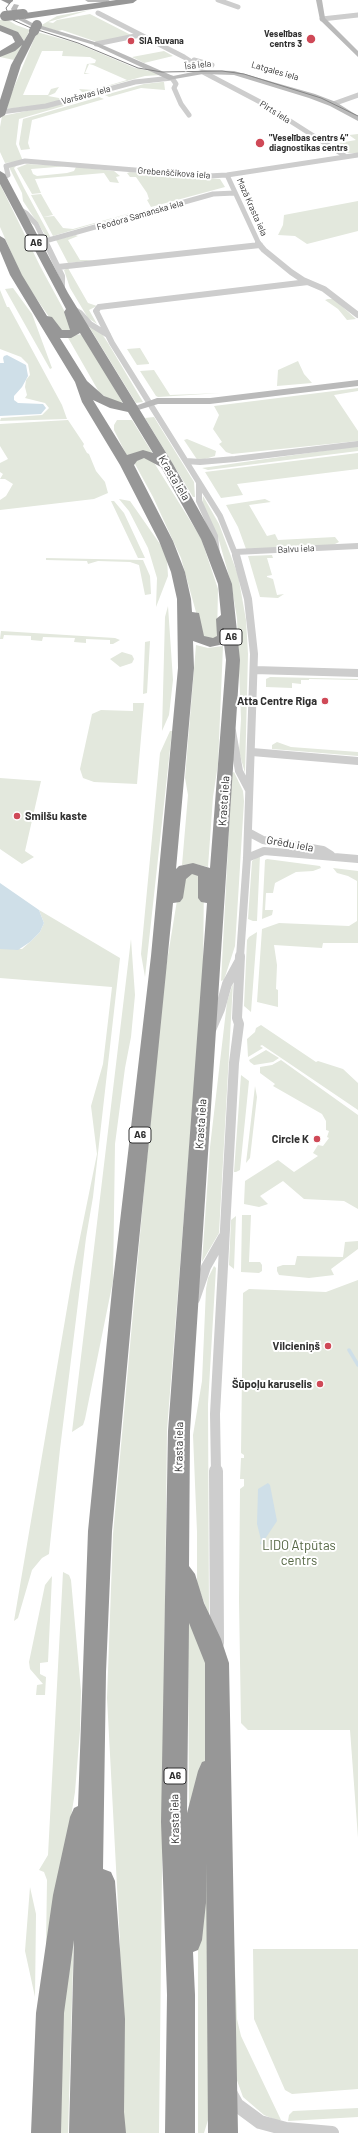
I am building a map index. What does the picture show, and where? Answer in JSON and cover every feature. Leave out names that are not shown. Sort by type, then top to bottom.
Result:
[{"type":"highway","points":[[0,90],[16,65],[36,27],[52,16],[79,7],[89,1],[113,0]]},
{"type":"highway","points":[[18,8],[54,11],[133,0]]},
{"type":"highway","points":[[54,11],[123,2]]},
{"type":"highway","points":[[3,17],[18,8],[79,7]]},
{"type":"highway","points":[[0,28],[10,31],[18,36],[20,42],[12,49],[0,54]]},
{"type":"highway","points":[[0,48],[14,41],[10,31]]},
{"type":"highway","points":[[0,59],[11,61],[16,65]]},
{"type":"highway","points":[[0,113],[16,65]]},
{"type":"highway","name":"Krasta iela","points":[[1,176],[70,307],[166,464],[200,523],[217,560],[225,584],[233,660],[208,1037],[179,1431],[174,1822],[181,1995],[180,2133]]},
{"type":"highway","name":"A6","points":[[0,239],[16,276],[80,382],[88,402],[126,465],[166,541],[178,572],[184,599],[186,668],[160,956],[123,1290],[100,1531],[94,1672],[84,2133]]},
{"type":"highway","name":"A6","points":[[30,300],[41,307],[59,334],[69,334],[76,331],[70,316],[70,307]]},
{"type":"highway","points":[[80,382],[100,399],[114,406],[132,409]]},
{"type":"highway","points":[[105,429],[114,418],[132,409]]},
{"type":"highway","points":[[126,465],[132,458],[143,454],[166,464]]},
{"type":"highway","points":[[184,599],[195,618],[197,638],[210,643],[217,642],[224,638],[223,611],[227,603]]},
{"type":"highway","points":[[160,956],[169,932],[178,878],[185,870],[197,868],[206,873],[207,877],[204,934],[212,973]]},
{"type":"highway","points":[[178,1558],[192,1604],[209,1638],[217,1663],[222,2133]]},
{"type":"highway","points":[[181,1995],[192,1903],[193,1843],[218,1742]]},
{"type":"highway","points":[[46,2133],[50,2013],[67,1895],[93,1768]]},
{"type":"highway","points":[[93,1768],[111,2019],[109,2112],[111,2133]]},
{"type":"street","points":[[218,0],[238,8]]},
{"type":"street","points":[[319,0],[322,20],[358,55]]},
{"type":"street","points":[[18,8],[36,27],[96,44],[172,78],[176,84],[174,88],[181,104],[189,115]]},
{"type":"street","name":"Latgales iela","points":[[98,13],[184,58],[202,70]]},
{"type":"street","points":[[322,20],[358,15]]},
{"type":"street","points":[[96,44],[140,35]]},
{"type":"street","name":"Latgales iela","points":[[184,58],[266,78],[358,112]]},
{"type":"street","points":[[202,70],[212,65]]},
{"type":"street","name":"Īsā iela","points":[[172,78],[202,70],[228,72]]},
{"type":"street","name":"Pirts iela","points":[[202,70],[262,103],[345,156]]},
{"type":"street","name":"Latgales iela","points":[[228,72],[336,103],[358,119]]},
{"type":"street","name":"Varšavas iela","points":[[0,113],[46,106],[135,82],[172,78]]},
{"type":"street","points":[[336,103],[358,94]]},
{"type":"street","name":"Grebenščikova iela","points":[[1,176],[8,175],[6,166],[14,163],[43,162],[199,176],[227,175],[358,155]]},
{"type":"street","name":"Mazā Krasta iela","points":[[227,175],[248,223],[260,245],[290,272],[324,289],[358,315]]},
{"type":"street","name":"Feodora Samanska iela","points":[[45,241],[213,194],[235,193]]},
{"type":"street","points":[[18,208],[26,212],[36,224],[45,241],[62,276],[62,293]]},
{"type":"street","points":[[58,267],[260,245]]},
{"type":"street","points":[[217,1663],[215,1414],[234,1063],[239,1024],[237,1018],[240,960],[248,858],[254,670],[248,599],[235,552],[220,516],[151,407],[108,335],[96,311],[99,307],[308,282]]},
{"type":"street","points":[[70,307],[80,313],[90,324],[108,335]]},
{"type":"street","points":[[132,409],[196,405],[210,401],[358,383]]},
{"type":"street","points":[[186,461],[200,462],[235,459],[358,444]]},
{"type":"street","points":[[200,483],[199,501],[215,536],[217,560]]},
{"type":"street","name":"Balvu iela","points":[[235,552],[358,546]]},
{"type":"street","points":[[254,670],[358,673]]},
{"type":"street","points":[[230,716],[239,771],[249,790]]},
{"type":"street","points":[[252,752],[358,761]]},
{"type":"street","name":"Grēdu iela","points":[[248,832],[263,840],[323,850],[333,856]]},
{"type":"street","name":"Grēdu iela","points":[[248,858],[256,853],[264,851],[321,857],[333,856],[358,860]]},
{"type":"street","points":[[208,1037],[220,1009],[226,984],[240,960]]},
{"type":"street","points":[[186,1328],[206,1267],[224,1234]]},
{"type":"street","points":[[221,2078],[237,2105],[260,2122],[286,2129],[332,2133]]},
{"type":"green space","points":[[90,10],[48,22],[53,23],[57,20],[90,14],[131,35],[97,42],[62,30],[58,31],[40,26],[57,16]]},
{"type":"green space","points":[[0,20],[8,20],[16,25],[30,30],[14,60],[0,57],[0,55],[24,41],[15,31],[0,26]]},
{"type":"green space","points":[[37,32],[76,43],[135,68],[155,72],[161,75],[145,76],[83,93],[79,89],[93,90],[127,80],[89,64],[85,73],[90,74],[84,74],[87,64],[95,63],[96,60],[90,57],[62,56],[63,51],[42,51],[23,95],[48,95],[51,89],[59,87],[55,93],[48,96],[59,98],[76,95],[49,104],[5,109]]},
{"type":"green space","points":[[164,51],[173,56],[144,63],[132,57]]},
{"type":"green space","points":[[164,82],[165,90],[141,88],[109,97],[105,95],[144,84]]},
{"type":"green space","points":[[99,97],[104,99],[32,120],[28,143],[30,149],[21,150],[19,144],[23,119]]},
{"type":"green space","points":[[84,100],[19,119],[16,144],[23,161],[5,163],[0,152],[0,127],[2,116]]},
{"type":"green space","points":[[358,134],[358,153],[347,153],[333,144],[356,140],[349,135]]},
{"type":"green space","points":[[27,164],[69,166],[31,169],[33,174],[37,176],[67,173],[74,171],[76,167],[114,171],[120,176],[116,177],[119,183],[110,182],[104,173],[35,179],[41,193],[32,194],[17,168]]},
{"type":"green space","points":[[17,165],[14,168],[51,238],[46,236],[23,201],[22,193],[9,167]]},
{"type":"green space","points":[[127,173],[220,179],[225,187],[151,207],[147,200],[149,199],[147,193],[136,177],[130,177]]},
{"type":"green space","points":[[0,184],[40,266],[72,325],[71,331],[58,330],[23,279],[0,227]]},
{"type":"green space","points":[[41,194],[53,215],[43,217],[31,195]]},
{"type":"green space","points":[[358,201],[358,231],[307,244],[295,236],[278,235],[283,225],[284,215]]},
{"type":"green space","points":[[141,210],[53,236],[43,217],[54,216],[63,228],[73,229]]},
{"type":"green space","points":[[75,235],[78,236],[68,240],[80,260],[95,260],[68,263],[56,240]]},
{"type":"green space","points":[[68,268],[88,303],[97,306],[89,310],[97,324],[88,318],[70,288],[64,270]]},
{"type":"green space","points":[[13,288],[32,314],[52,368],[50,369],[5,289]]},
{"type":"green space","points":[[0,290],[7,307],[9,307],[62,405],[67,419],[0,421],[1,418],[42,415],[49,408],[45,403],[25,398],[27,395],[25,387],[26,380],[30,375],[28,364],[21,357],[0,349]]},
{"type":"green space","points":[[334,299],[356,319],[347,320],[338,309],[325,300]]},
{"type":"green space","points":[[88,325],[102,334],[143,402],[136,403]]},
{"type":"green space","points":[[83,334],[123,404],[110,400],[99,392],[67,336]]},
{"type":"green space","points":[[140,348],[149,364],[137,365],[127,349]]},
{"type":"green space","points":[[298,361],[304,374],[312,383],[277,386],[278,370]]},
{"type":"green space","points":[[154,370],[170,395],[221,393],[158,397],[140,371]]},
{"type":"green space","points":[[358,388],[358,391],[334,395],[358,431],[358,441],[232,454],[226,452],[219,444],[222,442],[213,429],[219,415],[214,406]]},
{"type":"green space","points":[[154,417],[194,482],[195,497],[193,497],[145,418]]},
{"type":"green space","points":[[68,420],[84,444],[83,446],[89,454],[96,471],[105,482],[108,493],[94,499],[0,510],[0,500],[6,496],[13,484],[5,479],[0,479],[3,474],[0,472],[0,463],[8,459],[0,446],[0,424]]},
{"type":"green space","points":[[117,420],[132,420],[153,454],[143,451],[127,456],[114,430],[114,425]]},
{"type":"green space","points":[[187,439],[216,451],[215,456],[198,461],[184,440]]},
{"type":"green space","points":[[358,446],[358,451],[208,470],[202,468]]},
{"type":"green space","points":[[358,453],[358,469],[237,484],[243,495],[221,498],[205,472]]},
{"type":"green space","points":[[144,457],[153,461],[201,538],[218,589],[217,638],[204,641],[181,558],[153,497],[135,464],[135,462]]},
{"type":"green space","points":[[203,496],[219,524],[238,575],[246,620],[248,654],[245,773],[239,752],[241,719],[237,618],[231,583],[218,537],[202,504]]},
{"type":"green space","points":[[119,499],[130,501],[160,544],[167,559],[168,576],[156,607],[157,578],[148,548],[129,511]]},
{"type":"green space","points":[[265,499],[271,502],[249,505],[267,536],[275,534],[278,540],[335,537],[339,542],[333,545],[246,549],[238,527],[226,505]]},
{"type":"green space","points":[[111,501],[114,501],[124,513],[145,558],[138,558]]},
{"type":"green space","points":[[272,555],[273,558],[267,558],[272,575],[267,577],[273,579],[277,595],[284,594],[278,598],[260,597],[248,556]]},
{"type":"green space","points":[[46,558],[143,560],[150,576],[151,594],[145,595],[139,565],[130,562],[98,561],[88,564],[87,561],[46,560]]},
{"type":"green space","points":[[168,606],[173,680],[169,715],[162,731],[165,617]]},
{"type":"green space","points":[[1,631],[115,638],[120,640],[110,644],[110,640],[86,639],[86,643],[74,642],[75,638],[43,637],[42,641],[31,640],[31,636],[4,635],[3,639],[0,639]]},
{"type":"green space","points":[[150,641],[147,693],[143,694],[145,642]]},
{"type":"green space","points":[[196,645],[208,648],[223,646],[218,764],[213,797],[208,867],[195,864],[182,865],[188,795],[185,778]]},
{"type":"green space","points":[[122,652],[132,655],[134,659],[132,663],[120,667],[110,659]]},
{"type":"green space","points":[[270,677],[358,680],[309,679],[301,680],[301,684],[292,683],[292,688],[266,687],[266,679]]},
{"type":"green space","points":[[133,703],[144,703],[137,784],[94,782],[83,778],[80,769],[92,714],[101,710],[133,711]]},
{"type":"green space","points":[[170,731],[172,731],[145,977],[141,954],[160,753]]},
{"type":"green space","points":[[277,742],[291,747],[358,752],[358,756],[272,749],[272,745]]},
{"type":"green space","points":[[234,772],[243,791],[244,801],[239,883],[235,946],[224,980],[221,981],[232,773]]},
{"type":"green space","name":"Smilšu kaste","points":[[0,778],[41,781],[25,851],[34,857],[22,864],[0,849]]},
{"type":"green space","points":[[260,855],[257,921],[253,921],[248,919],[252,861]]},
{"type":"green space","points":[[267,859],[320,866],[321,868],[313,871],[296,872],[275,883],[273,893],[266,893],[265,910],[273,910],[272,915],[262,919],[265,860]]},
{"type":"green space","points":[[333,868],[358,871],[358,943],[323,943],[322,948],[274,945],[277,965],[276,989],[278,990],[278,1007],[257,1002],[262,929],[279,923],[349,926],[357,921],[357,881],[348,876],[337,873]]},
{"type":"green space","points":[[192,873],[200,875],[204,880],[203,974],[167,1430],[159,2133],[123,2133],[118,2099],[120,1943],[107,1698],[113,1534],[162,992],[180,882]]},
{"type":"green space","points":[[39,910],[120,958],[93,1197],[86,1238],[60,1449],[49,1554],[42,1558],[32,1570],[18,1618],[14,1621],[74,1267],[97,1154],[91,1106],[103,1064],[112,987],[0,978],[0,949],[22,949],[40,932],[44,923]]},
{"type":"green space","points":[[257,932],[251,1012],[244,1006],[247,940]]},
{"type":"green space","points":[[131,939],[135,995],[131,1037],[125,1068],[115,1144],[113,1281],[85,1419],[83,1425],[72,1432]]},
{"type":"green space","points":[[233,983],[219,1233],[202,1262],[210,1147],[227,1002]]},
{"type":"green space","points":[[261,1025],[316,1062],[318,1061],[343,1069],[358,1083],[358,1110],[262,1045],[260,1046],[263,1048],[248,1057],[247,1039],[255,1032],[256,1028]]},
{"type":"green space","points":[[266,1050],[279,1058],[273,1062],[254,1065],[250,1062],[249,1060]]},
{"type":"green space","points":[[281,1060],[358,1115],[358,1209],[344,1201],[304,1199],[283,1181],[260,1196],[268,1204],[259,1207],[244,1204],[245,1181],[278,1160],[294,1172],[318,1156],[313,1153],[318,1145],[323,1146],[329,1138],[327,1137],[329,1131],[326,1130],[326,1121],[322,1114],[273,1086],[275,1084],[260,1073],[260,1067],[272,1065]]},
{"type":"green space","points":[[241,1075],[249,1081],[240,1170],[234,1172]]},
{"type":"green space","points":[[255,1086],[257,1097],[250,1158],[246,1163]]},
{"type":"green space","points":[[242,1215],[251,1215],[249,1262],[260,1262],[262,1265],[262,1271],[259,1273],[241,1272]]},
{"type":"green space","points":[[236,1216],[234,1269],[229,1265],[231,1220]]},
{"type":"green space","points":[[358,1241],[358,1249],[331,1269],[334,1275],[309,1278],[279,1275],[277,1271],[277,1267],[283,1265],[295,1265],[297,1256],[343,1257],[345,1242]]},
{"type":"green space","points":[[214,1266],[216,1268],[208,1404],[209,1615],[197,1584],[197,1532],[193,1435],[202,1381],[206,1289],[208,1278]]},
{"type":"green space","name":"LIDO Atpūtas centrs","points":[[358,1280],[358,1838],[350,1730],[248,1730],[241,1723],[239,1600],[240,1489],[244,1486],[244,1479],[240,1479],[241,1458],[244,1458],[244,1455],[241,1453],[243,1293],[249,1289],[326,1292]]},
{"type":"green space","points":[[63,1572],[69,1575],[71,1580],[81,1691],[80,1730],[75,1792],[50,1948],[46,1948],[47,1880],[44,1872],[39,1870],[48,1855]]},
{"type":"green space","points":[[52,1576],[48,1662],[40,1663],[40,1674],[46,1677],[45,1695],[36,1695],[37,1685],[43,1684],[30,1669],[29,1662],[45,1585]]},
{"type":"green space","points":[[188,1614],[206,1649],[208,1753],[189,1821]]},
{"type":"green space","points":[[208,1810],[209,2117],[204,2133],[198,2133],[198,1882]]},
{"type":"green space","points":[[30,1887],[36,1914],[35,1997],[25,1951]]},
{"type":"green space","points":[[75,1897],[68,2133],[56,2133],[59,2010]]},
{"type":"green space","points":[[234,1944],[237,2019],[241,2036],[281,2120],[276,2120],[264,2115],[243,2097],[231,2064]]},
{"type":"green space","points":[[253,1949],[358,1949],[358,2089],[292,2094],[285,2090],[254,2019]]},
{"type":"green space","points":[[358,2108],[358,2117],[288,2121],[289,2115],[293,2111]]},
{"type":"shaded area","points":[[7,355],[26,365],[28,376],[22,387],[14,396],[14,400],[18,403],[43,404],[46,408],[41,414],[0,416],[0,363],[4,363],[3,358]]},
{"type":"shaded area","points":[[0,883],[39,910],[44,923],[40,932],[30,942],[18,950],[0,949]]},
{"type":"shaded area","points":[[268,1483],[270,1485],[277,1521],[265,1539],[264,1545],[260,1544],[261,1540],[257,1524],[258,1489]]},
{"type":"waterway","points":[[349,1350],[358,1365]]},
{"type":"tram line","points":[[8,13],[6,8],[10,3]]},
{"type":"tram line","points":[[13,20],[31,28]]},
{"type":"tram line","points":[[38,30],[78,43],[138,68],[162,72],[222,71],[244,74],[321,98],[358,116]]},
{"type":"place","name":"Veselības centrs 3","points":[[311,39]]},
{"type":"place","name":"SIA Ruvana","points":[[131,41]]},
{"type":"place","name":"\"Veselības centrs 4\" diagnostikas centrs","points":[[260,143]]},
{"type":"place","name":"Atta Centre Riga","points":[[325,701]]},
{"type":"place","name":"Smilšu kaste","points":[[17,816]]},
{"type":"place","name":"Circle K","points":[[317,1139]]},
{"type":"place","name":"Vilcieniņš","points":[[328,1346]]},
{"type":"place","name":"Šūpoļu karuselis","points":[[320,1384]]}]
